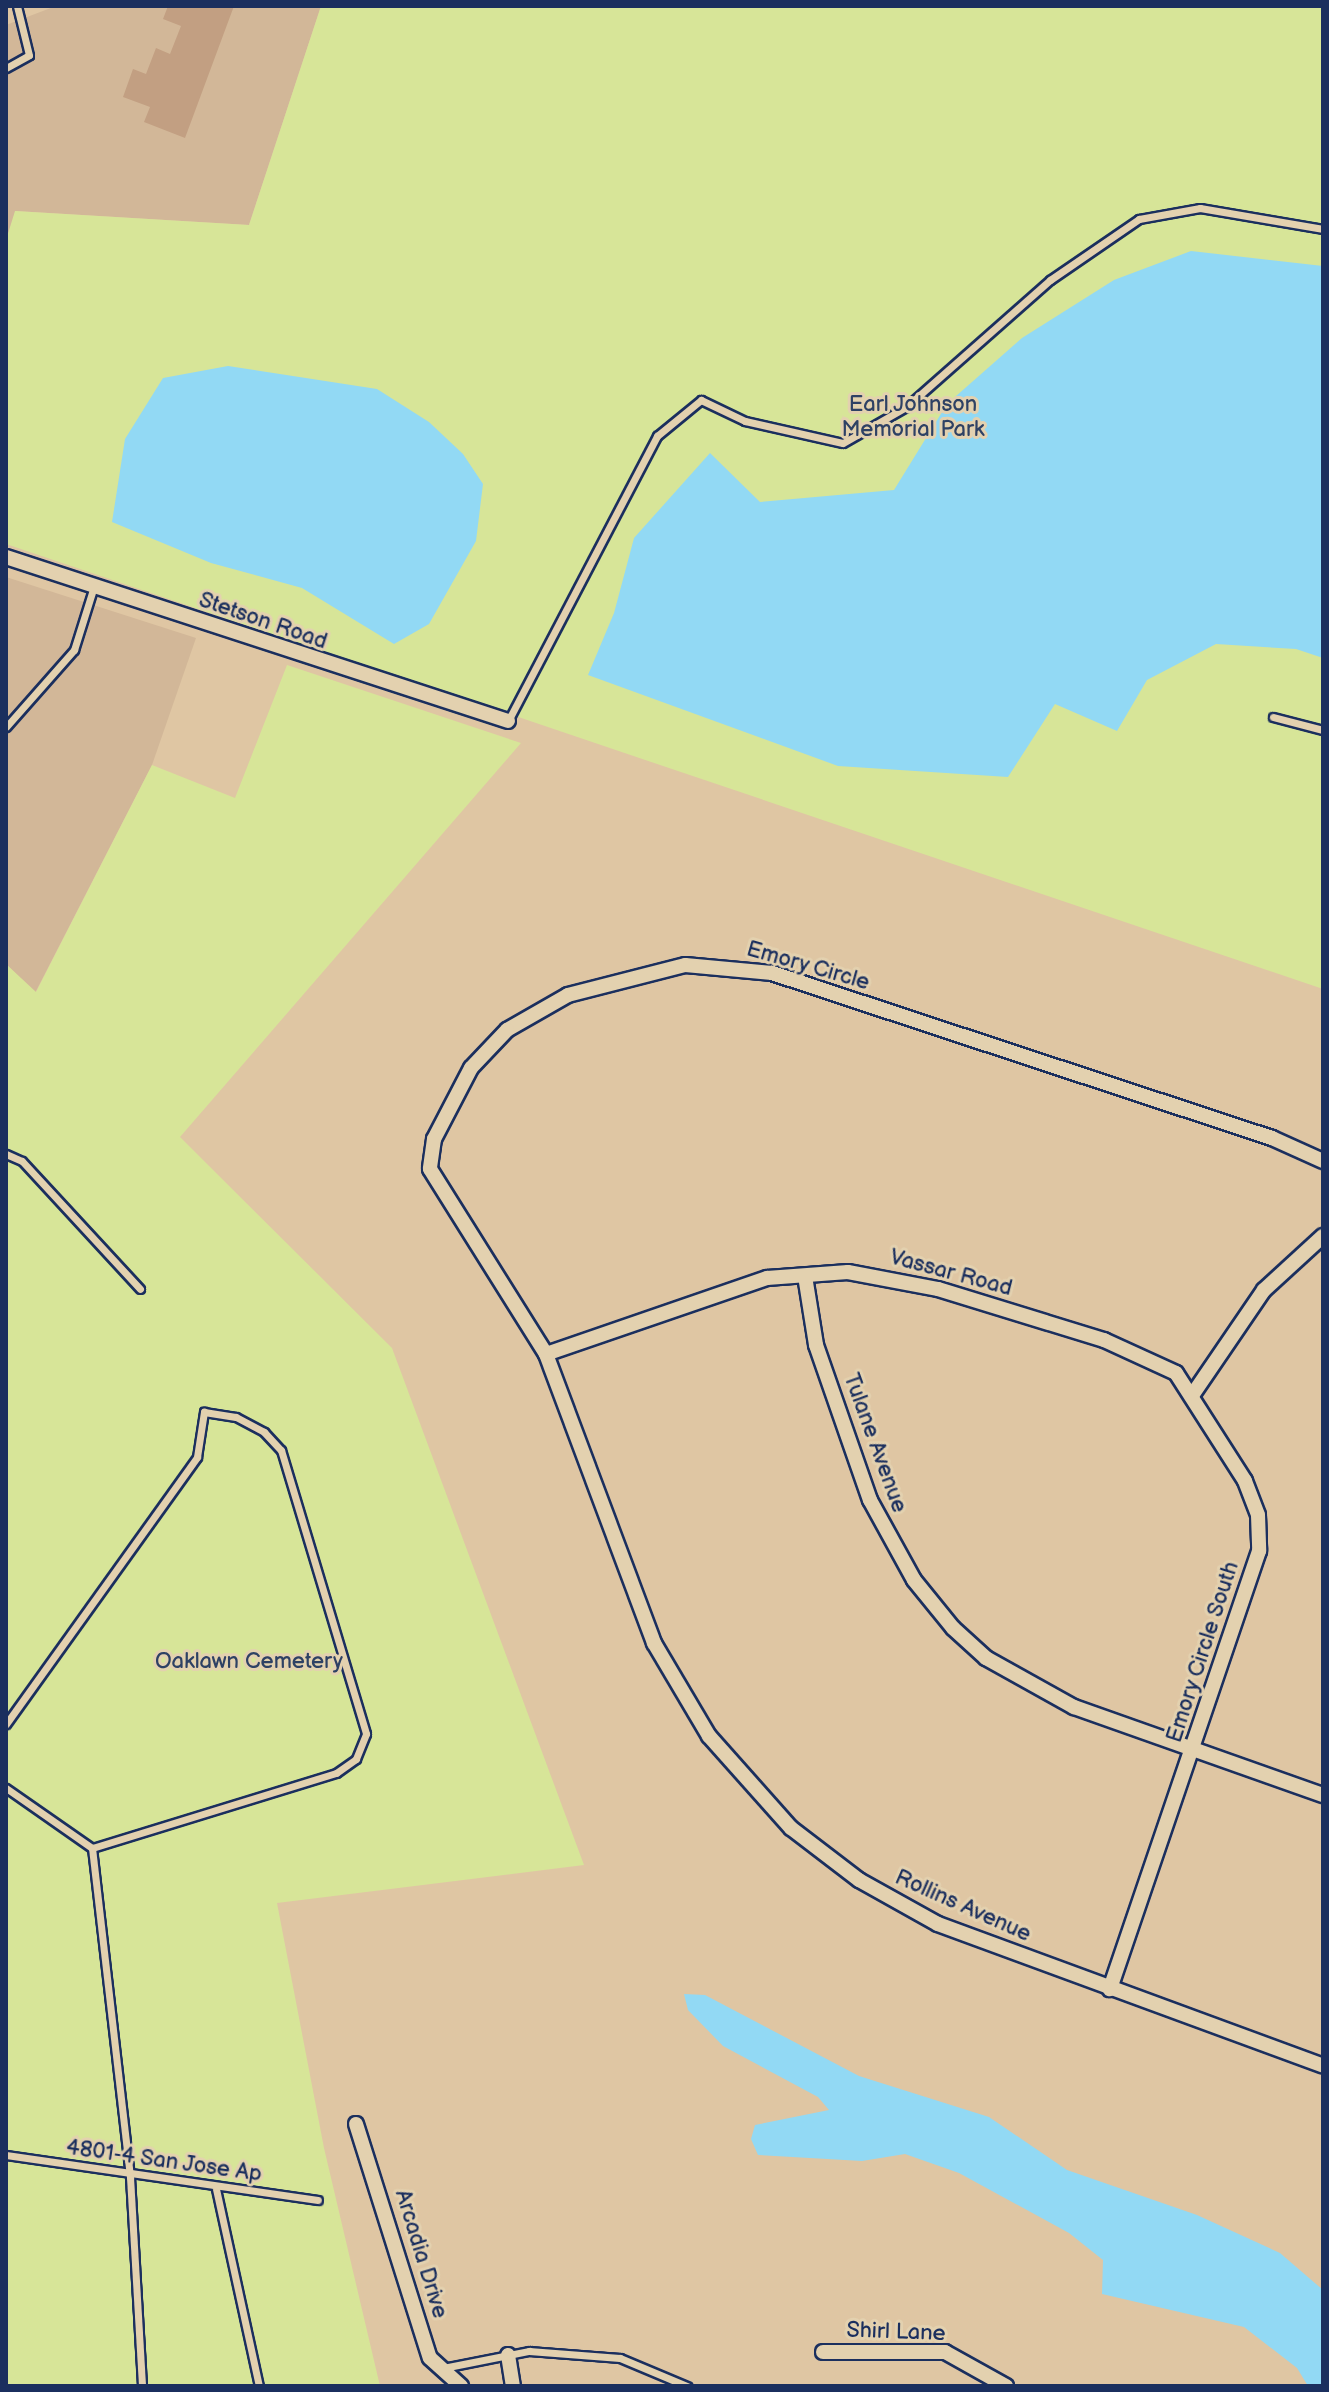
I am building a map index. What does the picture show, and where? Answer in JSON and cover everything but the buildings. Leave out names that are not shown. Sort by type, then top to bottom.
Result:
[{"type":"street","name":"Stetson Road","points":[[6,557],[508,721]]},
{"type":"street","name":"Emory Circle","points":[[546,1354],[433,1179],[430,1150],[471,1068],[507,1030],[568,995],[666,966],[772,973],[1259,1133],[1323,1161]]},
{"type":"street","points":[[1193,1394],[1264,1290],[1323,1236]]},
{"type":"street","name":"Vassar Road","points":[[546,1354],[743,1285],[848,1272],[938,1289],[1131,1350],[1176,1373],[1193,1394]]},
{"type":"street","name":"Tulane Avenue","points":[[805,1276],[816,1345],[870,1500],[936,1609],[986,1658],[1025,1683],[1323,1795]]},
{"type":"street","name":"Rollins Avenue","points":[[546,1354],[654,1643],[709,1736],[761,1796],[814,1845],[901,1906],[1110,1989],[1323,2066]]},
{"type":"street","name":"Emory Circle South","points":[[1110,1989],[1256,1568],[1260,1535],[1245,1481],[1193,1394]]},
{"type":"street","name":"Arcadia Drive","points":[[356,2124],[437,2369]]},
{"type":"street","name":"Shirl Lane","points":[[823,2352],[945,2352],[1006,2386]]},
{"type":"street","points":[[508,2355],[513,2386]]},
{"type":"street","points":[[437,2369],[461,2386]]},
{"type":"lane","points":[[6,68],[29,55],[17,6]]},
{"type":"lane","points":[[508,721],[657,436],[701,400],[745,421],[843,443],[906,407],[1050,280],[1139,219],[1200,208],[1323,229]]},
{"type":"lane","points":[[6,727],[74,650],[94,586]]},
{"type":"lane","points":[[1273,717],[1323,730]]},
{"type":"lane","points":[[6,1154],[39,1178],[140,1289]]},
{"type":"lane","points":[[6,1724],[197,1457],[204,1412],[236,1417],[264,1432],[281,1450],[366,1734],[356,1759],[336,1773],[92,1848]]},
{"type":"lane","points":[[6,1788],[92,1848],[130,2177],[142,2386]]},
{"type":"lane","name":"4801-4 San Jose Ap","points":[[6,2155],[130,2177],[318,2200]]},
{"type":"lane","points":[[216,2189],[259,2386]]},
{"type":"lane","points":[[437,2369],[508,2355],[620,2358],[687,2386]]},
{"type":"shaded area","points":[[56,6],[321,6],[249,225],[16,211],[6,240],[6,25]]},
{"type":"shaded area","points":[[6,577],[196,638],[152,765],[35,993],[6,964]]},
{"type":"green space","name":"Earl Johnson Memorial Park","points":[[321,6],[1323,6],[1323,989],[6,544],[6,240],[15,211],[249,225]]},
{"type":"green space","name":"Oaklawn Cemetery","points":[[287,665],[521,743],[180,1137],[392,1348],[584,1865],[277,1903],[324,2148],[380,2386],[6,2386],[6,964],[36,992],[152,765],[235,798]]},
{"type":"water","points":[[1191,251],[1323,266],[1323,658],[1296,649],[1216,644],[1147,680],[1117,731],[1055,704],[1008,777],[838,766],[588,675],[614,613],[634,538],[710,453],[760,502],[894,490],[947,404],[1022,338],[1114,280]]},
{"type":"water","points":[[228,366],[377,389],[429,422],[463,454],[483,484],[476,541],[429,624],[394,644],[302,588],[211,563],[112,522],[125,439],[163,378]]},
{"type":"water","points":[[684,1994],[705,1995],[859,2076],[989,2117],[1067,2170],[1197,2215],[1280,2253],[1323,2290],[1323,2386],[1308,2386],[1297,2368],[1244,2327],[1102,2294],[1103,2260],[1069,2233],[959,2173],[905,2154],[862,2161],[758,2155],[751,2139],[755,2125],[829,2110],[818,2097],[723,2046],[688,2010]]}]
